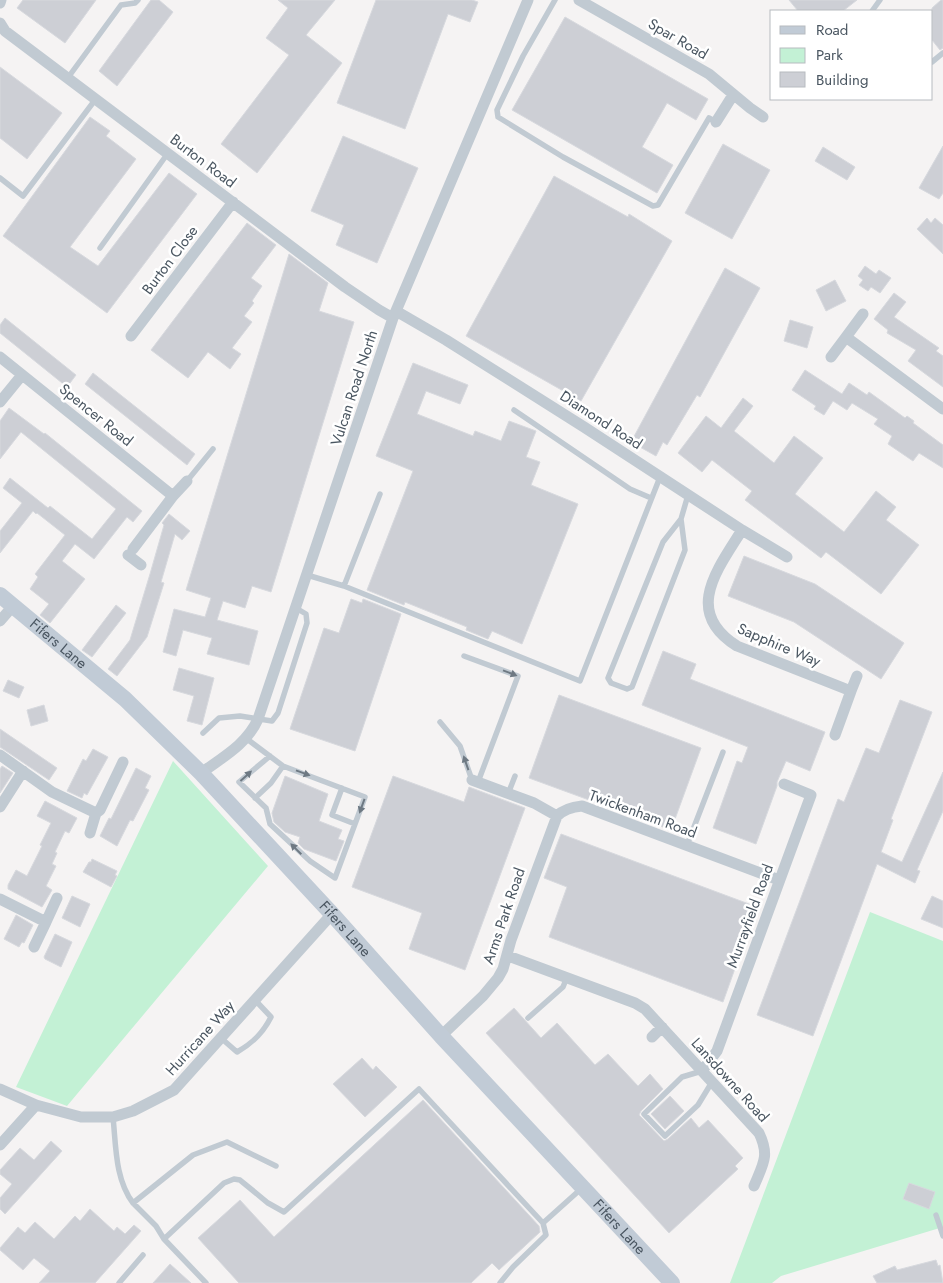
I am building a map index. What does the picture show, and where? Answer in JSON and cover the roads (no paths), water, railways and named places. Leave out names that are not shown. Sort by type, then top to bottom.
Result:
[{"type":"street","name":"Vulcan Road North","points":[[201,774],[247,739],[254,730],[395,314],[528,0]]},
{"type":"street","name":"Spar Road","points":[[579,0],[710,74],[733,95],[764,116]]},
{"type":"street","name":"Burton Road","points":[[0,25],[5,31],[67,79],[346,287],[395,314]]},
{"type":"street","points":[[716,122],[733,95]]},
{"type":"street","name":"Burton Close","points":[[131,336],[233,202]]},
{"type":"street","name":"Diamond Road","points":[[395,314],[446,340],[787,557]]},
{"type":"street","points":[[831,357],[863,314]]},
{"type":"street","points":[[846,337],[943,409]]},
{"type":"street","name":"Spencer Road","points":[[0,357],[174,496]]},
{"type":"street","points":[[0,402],[22,375]]},
{"type":"street","points":[[141,565],[131,552],[186,481]]},
{"type":"street","name":"Sapphire Way","points":[[742,530],[718,568],[710,587],[707,605],[712,622],[723,637],[736,646],[851,691]]},
{"type":"street","points":[[0,621],[6,600]]},
{"type":"street","name":"Fifers Lane","points":[[6,600],[126,699],[201,774],[332,914],[441,1036],[672,1283]]},
{"type":"street","points":[[835,735],[857,676]]},
{"type":"street","points":[[0,755],[52,792],[96,814]]},
{"type":"street","points":[[90,833],[96,814],[100,810],[123,762]]},
{"type":"street","points":[[0,807],[23,771]]},
{"type":"street","points":[[475,781],[545,808],[557,816]]},
{"type":"street","name":"Murrayfield Road","points":[[702,1071],[717,1051],[812,795],[784,784]]},
{"type":"street","name":"Twickenham Road","points":[[557,816],[562,811],[582,806],[779,880]]},
{"type":"street","name":"Arms Park Road","points":[[441,1036],[483,996],[498,978],[508,956],[510,940],[557,816]]},
{"type":"street","points":[[34,947],[56,898]]},
{"type":"street","points":[[0,899],[46,922]]},
{"type":"street","name":"Hurricane Way","points":[[0,1089],[36,1105],[81,1117],[113,1117],[133,1111],[174,1090],[332,914]]},
{"type":"street","name":"Lansdowne Road","points":[[508,956],[635,1003],[644,1009],[759,1133],[764,1144],[766,1159],[754,1186]]},
{"type":"street","points":[[652,1037],[662,1028]]},
{"type":"street","points":[[0,1145],[36,1105]]},
{"type":"lane","points":[[67,79],[121,5],[135,3],[138,0]]},
{"type":"lane","points":[[555,0],[518,67],[497,110],[498,116],[563,157],[653,206],[658,205],[709,118],[716,122]]},
{"type":"lane","points":[[933,61],[943,53]]},
{"type":"lane","points":[[0,178],[23,196],[95,100]]},
{"type":"lane","points":[[100,248],[168,153]]},
{"type":"lane","points":[[514,410],[630,489],[651,498]]},
{"type":"lane","points":[[186,481],[213,449]]},
{"type":"lane","points":[[307,575],[344,586],[580,681],[660,477]]},
{"type":"lane","points":[[344,586],[380,494]]},
{"type":"lane","points":[[681,519],[685,550],[632,687],[627,689],[611,683],[608,678],[663,542],[681,519],[688,495]]},
{"type":"lane","points":[[203,733],[219,718],[240,716],[272,721],[278,713],[307,623],[306,614],[296,608]]},
{"type":"lane","points":[[464,656],[518,676],[475,781]]},
{"type":"lane","points":[[440,722],[460,746],[475,781]]},
{"type":"lane","points":[[247,739],[270,756],[283,766],[365,797],[335,878],[310,862],[270,824],[266,808],[239,782],[270,756]]},
{"type":"lane","points":[[687,845],[723,752]]},
{"type":"lane","points":[[255,798],[271,783],[283,766]]},
{"type":"lane","points":[[508,794],[515,776]]},
{"type":"lane","points":[[342,788],[332,815],[355,824]]},
{"type":"lane","points":[[528,1018],[563,987],[567,977]]},
{"type":"lane","points":[[221,1038],[237,1052],[251,1044],[266,1028],[271,1017],[255,1000]]},
{"type":"lane","points":[[702,1071],[682,1078],[644,1114],[664,1136],[698,1105],[712,1082]]},
{"type":"lane","points":[[164,1239],[224,1183],[234,1179],[240,1180],[268,1203],[284,1212],[419,1088],[544,1223],[546,1235],[512,1267],[500,1283]]},
{"type":"lane","points":[[113,1117],[117,1161],[125,1192],[156,1226],[164,1239],[206,1283]]},
{"type":"lane","points":[[133,1203],[193,1155],[227,1142],[276,1166]]},
{"type":"lane","points":[[544,1223],[582,1188]]},
{"type":"lane","points":[[936,1215],[943,1236]]},
{"type":"lane","points":[[119,1283],[142,1255]]}]
